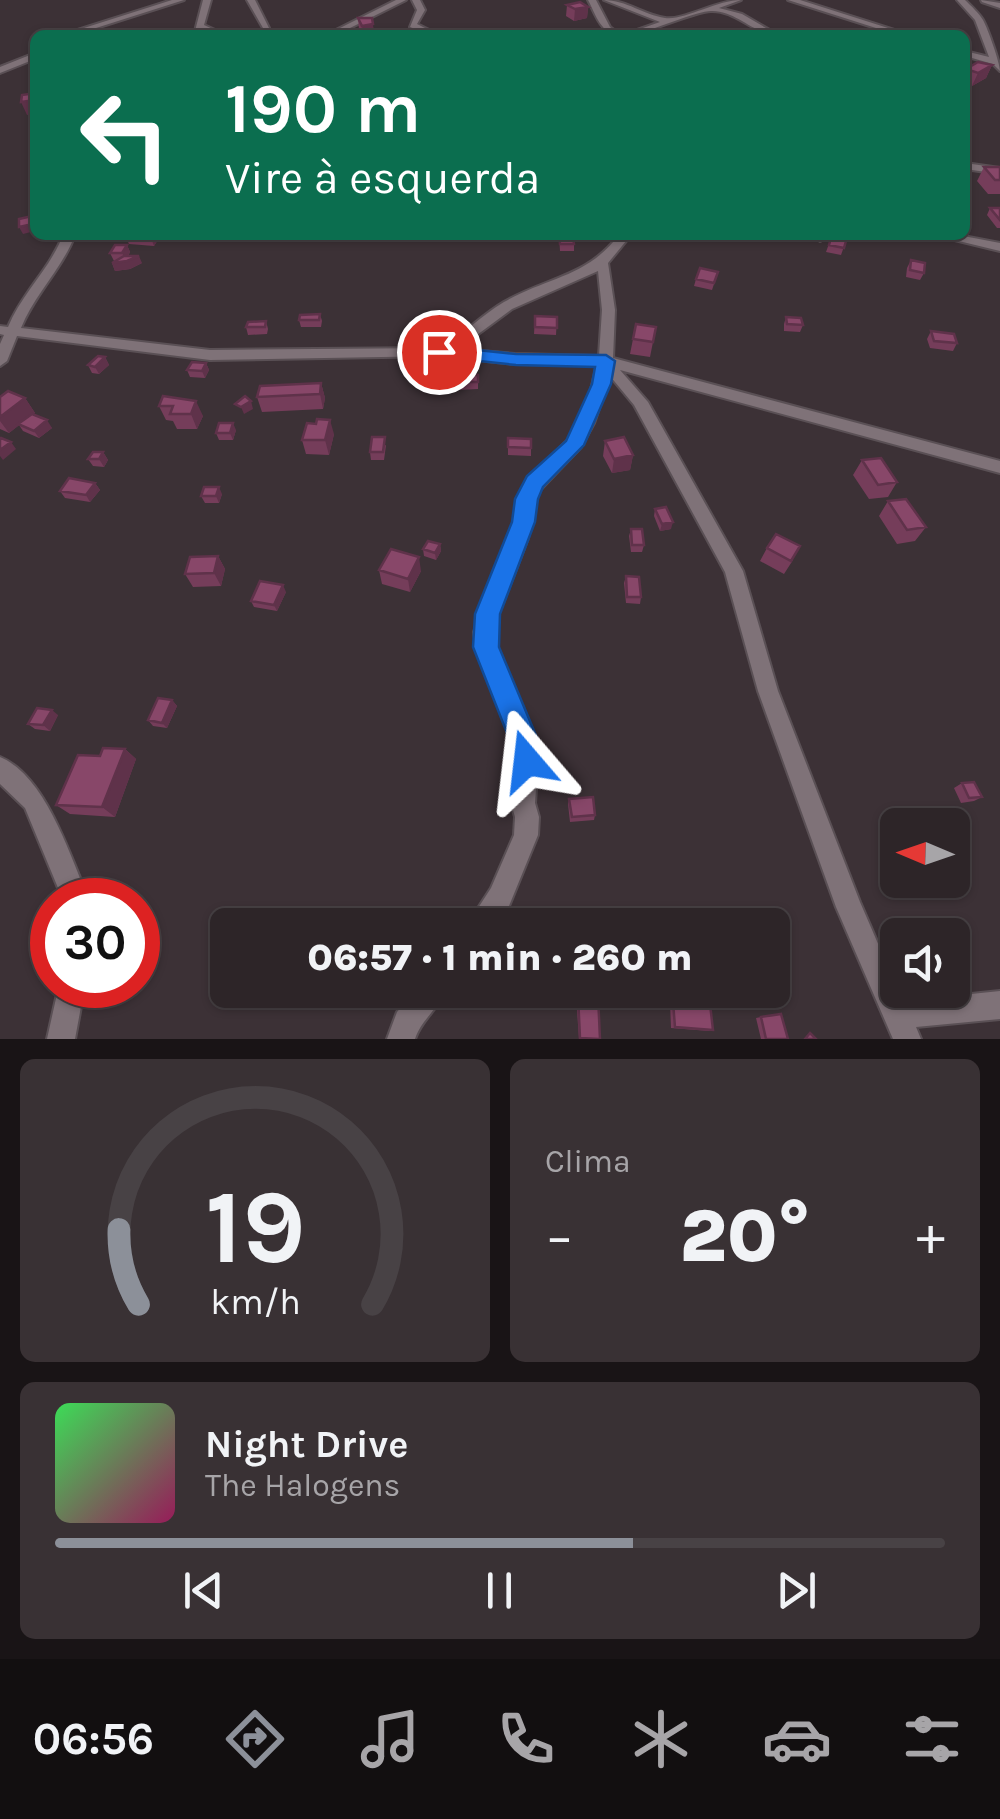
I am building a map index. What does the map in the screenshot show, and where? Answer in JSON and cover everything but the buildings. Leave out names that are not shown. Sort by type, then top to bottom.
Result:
[{"type":"street","points":[[82,30],[180,0]]},
{"type":"street","points":[[199,30],[207,0]]},
{"type":"street","points":[[251,0],[266,26]]},
{"type":"street","points":[[340,30],[402,0]]},
{"type":"street","points":[[416,0],[421,10],[413,24],[425,30]]},
{"type":"street","points":[[592,0],[610,30]]},
{"type":"street","points":[[608,0],[667,22]]},
{"type":"street","points":[[642,30],[737,0]]},
{"type":"street","points":[[792,0],[890,30]]},
{"type":"street","points":[[961,0],[979,19],[998,64]]},
{"type":"street","points":[[985,0],[1000,6]]},
{"type":"street","points":[[714,9],[739,16],[765,30]]},
{"type":"street","points":[[970,55],[998,64]]},
{"type":"street","points":[[0,70],[30,60]]},
{"type":"street","points":[[970,167],[1000,170]]},
{"type":"street","points":[[0,361],[8,330],[67,240]]},
{"type":"street","points":[[439,352],[466,342],[510,304],[603,265],[621,240]]},
{"type":"street","points":[[965,240],[1000,247]]},
{"type":"street","points":[[493,908],[526,835],[527,817],[522,803],[527,761],[523,738],[486,647],[488,614],[523,522],[526,499],[535,482],[574,445],[601,384],[606,361],[608,295],[603,265]]},
{"type":"street","points":[[8,330],[210,354],[439,352],[516,360],[606,361],[1000,467]]},
{"type":"street","points":[[606,361],[640,402],[734,571],[768,691],[849,907],[901,1027],[1000,1005]]},
{"type":"street","points":[[0,768],[33,800],[67,878]]},
{"type":"street","points":[[61,1039],[67,1008]]},
{"type":"street","points":[[401,1039],[419,1008]]},
{"type":"route","points":[[439,352],[516,360],[606,361],[601,384],[574,445],[535,482],[526,499],[523,522],[484,632],[486,647],[523,738],[527,761]]}]
